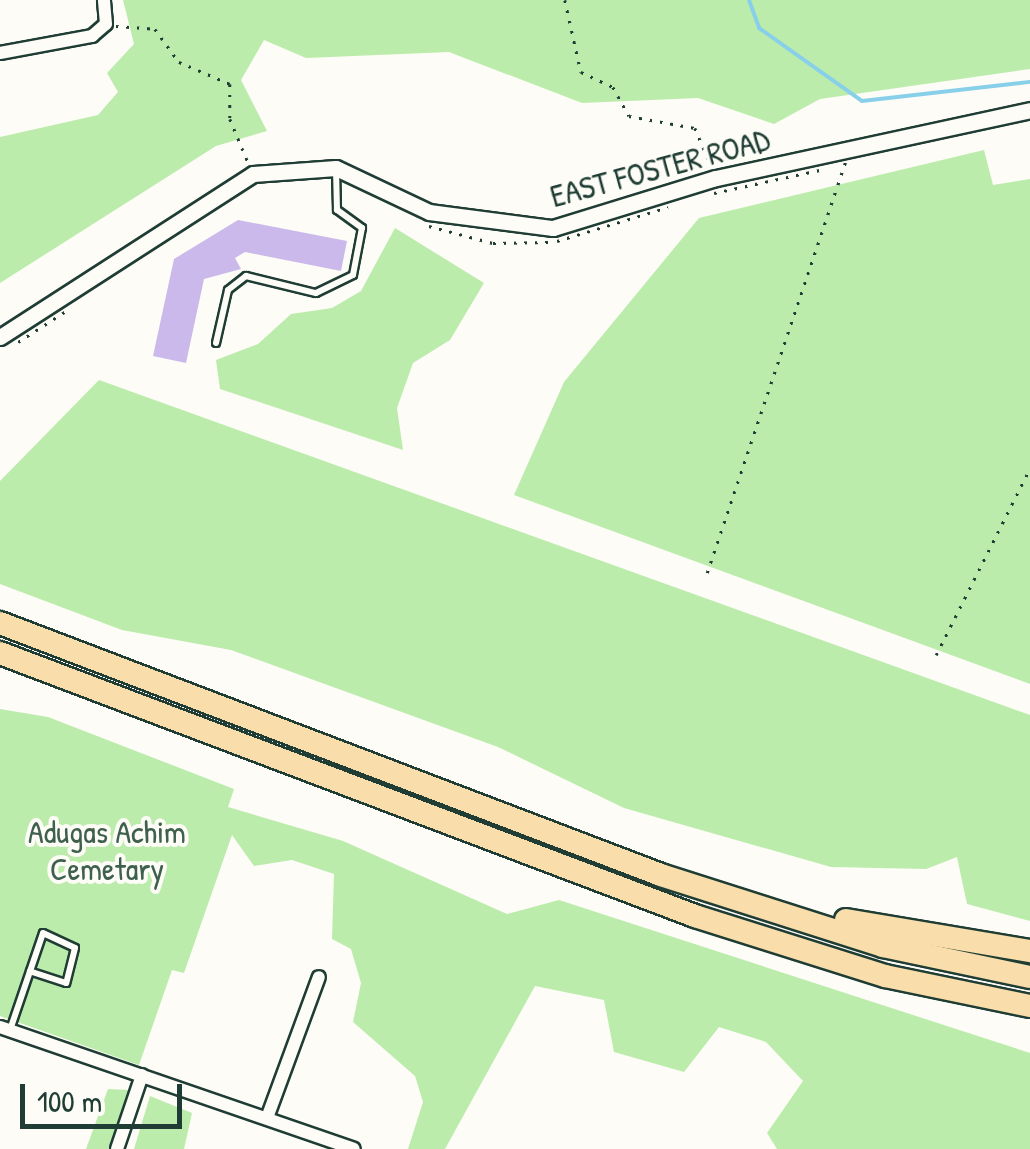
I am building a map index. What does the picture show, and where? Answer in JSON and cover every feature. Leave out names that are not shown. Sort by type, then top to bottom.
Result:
[{"type":"highway","points":[[0,622],[660,875],[882,946],[1030,977]]},
{"type":"highway","points":[[0,653],[695,916],[885,976],[1030,1016]]},
{"type":"highway","points":[[660,875],[871,927],[1030,950]]},
{"type":"highway","points":[[885,976],[1030,1006]]},
{"type":"street","points":[[0,53],[104,26],[104,0]]},
{"type":"street","name":"EAST FOSTER ROAD","points":[[0,337],[253,174],[336,168],[429,212],[554,228],[716,178],[1030,110]]},
{"type":"street","points":[[268,1118],[318,977]]},
{"type":"street","points":[[5,1029],[354,1149]]},
{"type":"street","points":[[117,1149],[142,1075]]},
{"type":"lane","points":[[216,344],[228,290],[246,276],[316,293],[353,276],[364,240],[337,210],[336,168]]},
{"type":"lane","points":[[5,1029],[43,934],[74,948],[66,983],[30,971]]},
{"type":"path","points":[[564,0],[580,72],[614,88],[628,116],[694,128],[716,178]]},
{"type":"path","points":[[104,26],[156,29],[180,62],[230,84],[230,119],[253,174]]},
{"type":"path","points":[[707,573],[848,150]]},
{"type":"path","points":[[936,655],[1030,468]]},
{"type":"green space","points":[[123,0],[1030,0],[1030,69],[820,99],[774,124],[698,98],[582,103],[449,52],[306,58],[264,40],[241,80],[267,131],[216,146],[0,283],[0,137],[98,115],[118,92],[107,73],[134,44]]},
{"type":"green space","points":[[984,150],[993,185],[1030,179],[1030,684],[514,495],[564,382],[699,218]]},
{"type":"green space","points":[[395,228],[484,283],[450,340],[413,363],[397,408],[403,450],[220,389],[216,360],[258,344],[291,314],[332,308],[361,291]]},
{"type":"green space","points":[[99,380],[1030,715],[1030,921],[967,904],[957,857],[926,869],[831,867],[624,808],[498,747],[231,650],[122,630],[0,584],[0,481]]},
{"type":"green space","name":"Adugas Achim Cemetary","points":[[0,709],[48,717],[234,789],[228,807],[343,841],[507,914],[559,900],[1030,1053],[1030,1149],[777,1149],[767,1133],[803,1081],[766,1042],[719,1027],[684,1072],[614,1052],[604,1000],[535,986],[445,1149],[408,1149],[423,1102],[415,1076],[353,1022],[361,983],[351,949],[332,939],[334,874],[292,860],[254,866],[232,835],[184,973],[172,970],[139,1065],[0,1016]]},
{"type":"green space","points":[[108,1089],[130,1090],[110,1149],[86,1149]]},
{"type":"green space","points":[[150,1096],[192,1113],[184,1149],[134,1149]]},
{"type":"building","points":[[238,220],[347,241],[341,271],[245,252],[235,258],[241,269],[204,279],[186,363],[153,356],[174,259]]},
{"type":"waterway","points":[[749,0],[759,28],[862,101],[1030,82]]}]
